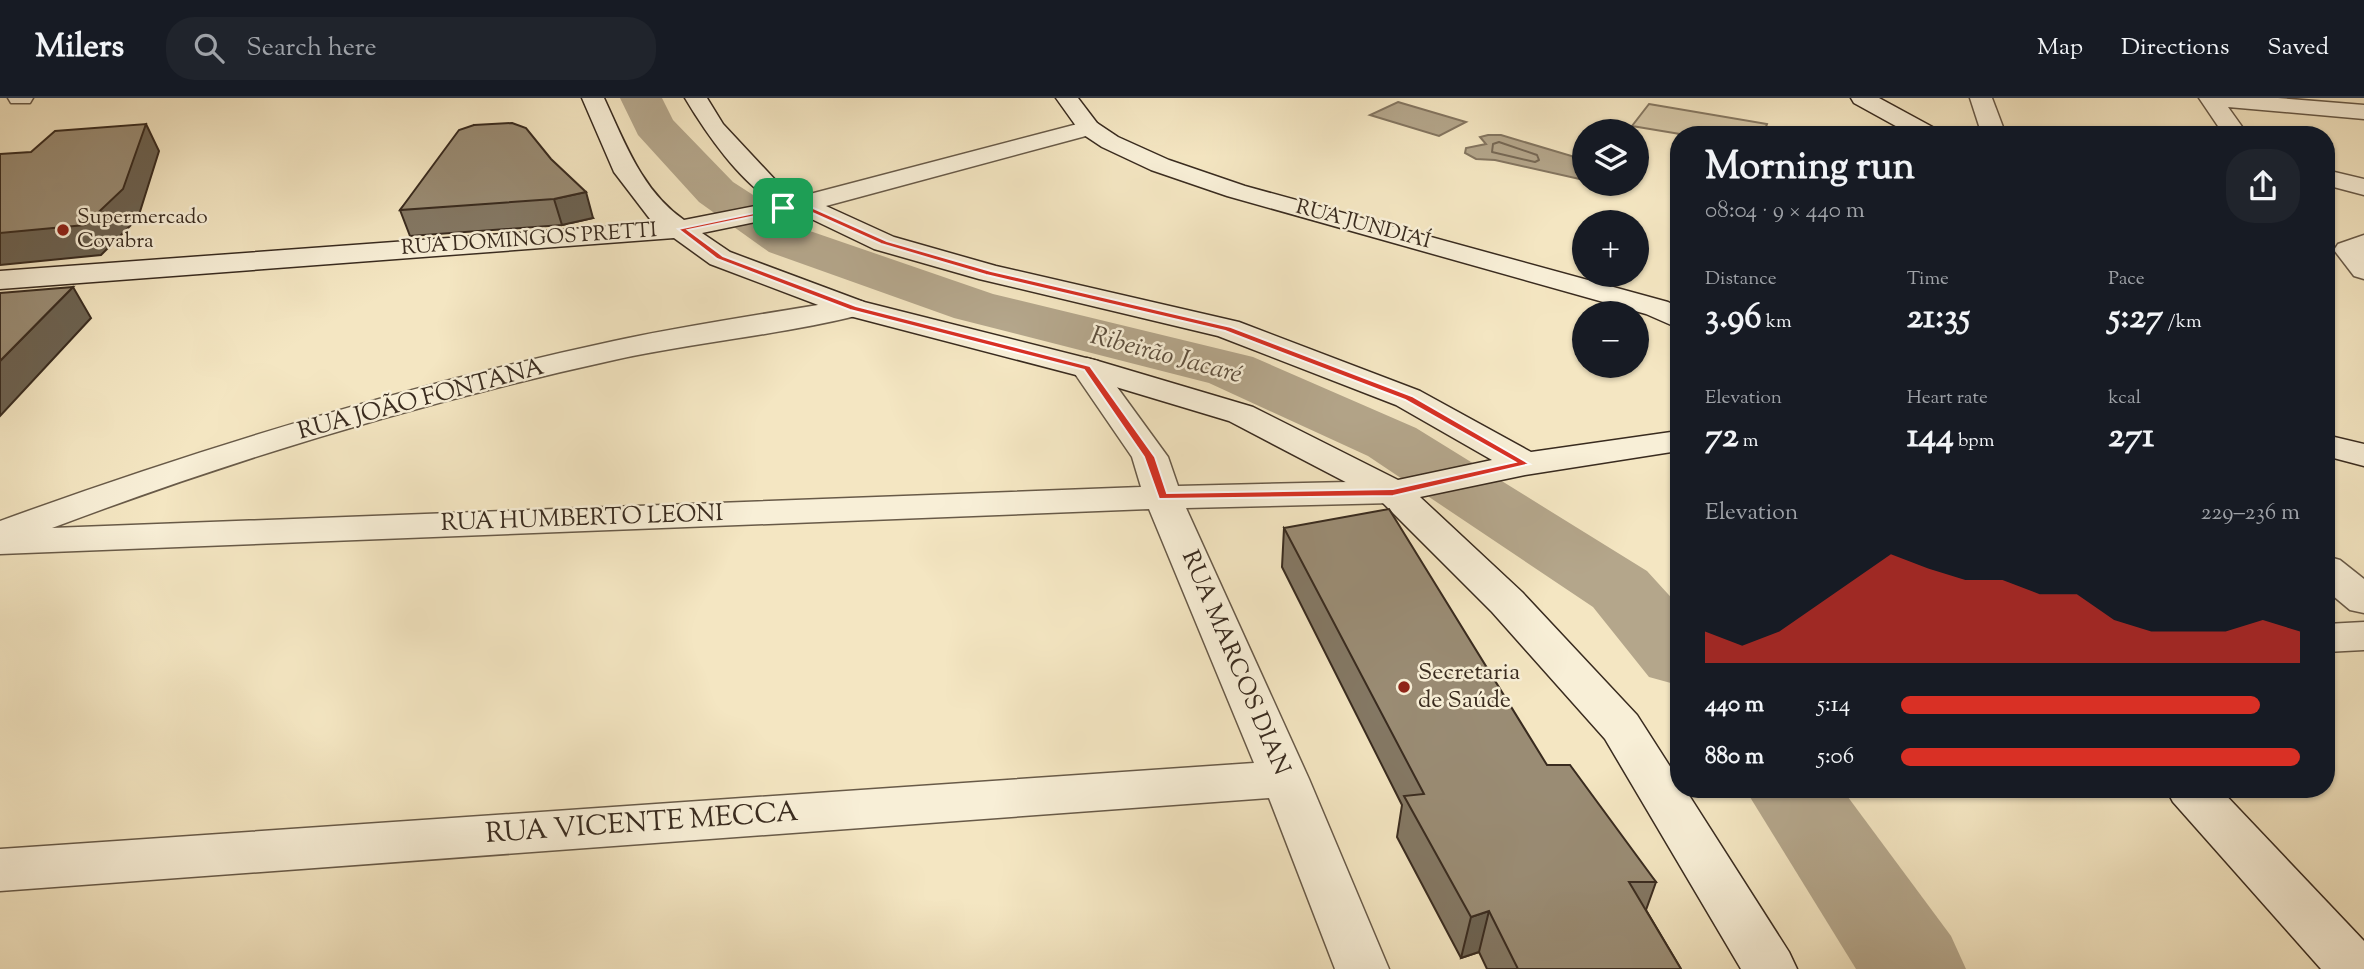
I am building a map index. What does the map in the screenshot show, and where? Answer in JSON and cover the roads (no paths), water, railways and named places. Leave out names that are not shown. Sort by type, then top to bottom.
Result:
[{"type":"main road","points":[[593,98],[626,172],[659,215],[689,228],[720,258],[853,308],[1087,368],[1241,414],[1408,488],[1507,602],[1622,727],[1770,969]]},
{"type":"main road","points":[[696,98],[714,128],[771,190],[791,206],[897,247],[989,273],[1227,329],[1409,398],[1513,466]]},
{"type":"main road","name":"RUA JUNDIAÍ","points":[[1067,98],[1089,128],[1110,142],[1160,165],[1236,191],[1657,308],[1670,315]]},
{"type":"main road","points":[[1862,98],[1913,126]]},
{"type":"main road","points":[[1981,98],[1991,126]]},
{"type":"main road","points":[[2211,98],[2364,112]]},
{"type":"main road","points":[[2211,98],[2230,126]]},
{"type":"main road","name":"RUA DOMINGOS PRETTI","points":[[0,280],[689,228],[791,206],[1089,128]]},
{"type":"main road","points":[[2335,180],[2364,187]]},
{"type":"main road","points":[[2364,243],[2348,250],[2364,270]]},
{"type":"main road","name":"RUA JOÃO FONTANA","points":[[0,535],[100,496],[283,437],[583,358],[853,308]]},
{"type":"main road","name":"RUA MARCOS DIAN","points":[[1087,368],[1150,457],[1163,497],[1285,779],[1362,969]]},
{"type":"main road","name":"RUA HUMBERTO LEONI","points":[[0,542],[1408,488],[1513,466],[1670,442]]},
{"type":"main road","points":[[2335,447],[2364,455]]},
{"type":"main road","points":[[2335,453],[2364,455]]},
{"type":"main road","points":[[2335,576],[2364,600]]},
{"type":"main road","points":[[2335,638],[2364,636]]},
{"type":"main road","name":"RUA VICENTE MECCA","points":[[0,870],[1285,779]]},
{"type":"main road","points":[[2198,798],[2355,969]]},
{"type":"water","points":[[1398,102],[1466,122],[1439,136],[1370,115]]},
{"type":"water","points":[[1501,135],[1572,156],[1572,177],[1495,160],[1476,159],[1465,153],[1466,148],[1486,144],[1480,137]]},
{"type":"waterway","name":"Ribeirão Jacaré","points":[[641,98],[654,126],[716,192],[788,241],[974,306],[1231,370],[1392,442],[1620,589],[1670,648]]},
{"type":"waterway","name":"Ribeirão Jacaré","points":[[1797,798],[1914,969]]},
{"type":"place","name":"Supermercado Covabra","points":[[63,230]]},
{"type":"place","name":"Secretaria de Saúde","points":[[1404,687]]}]
